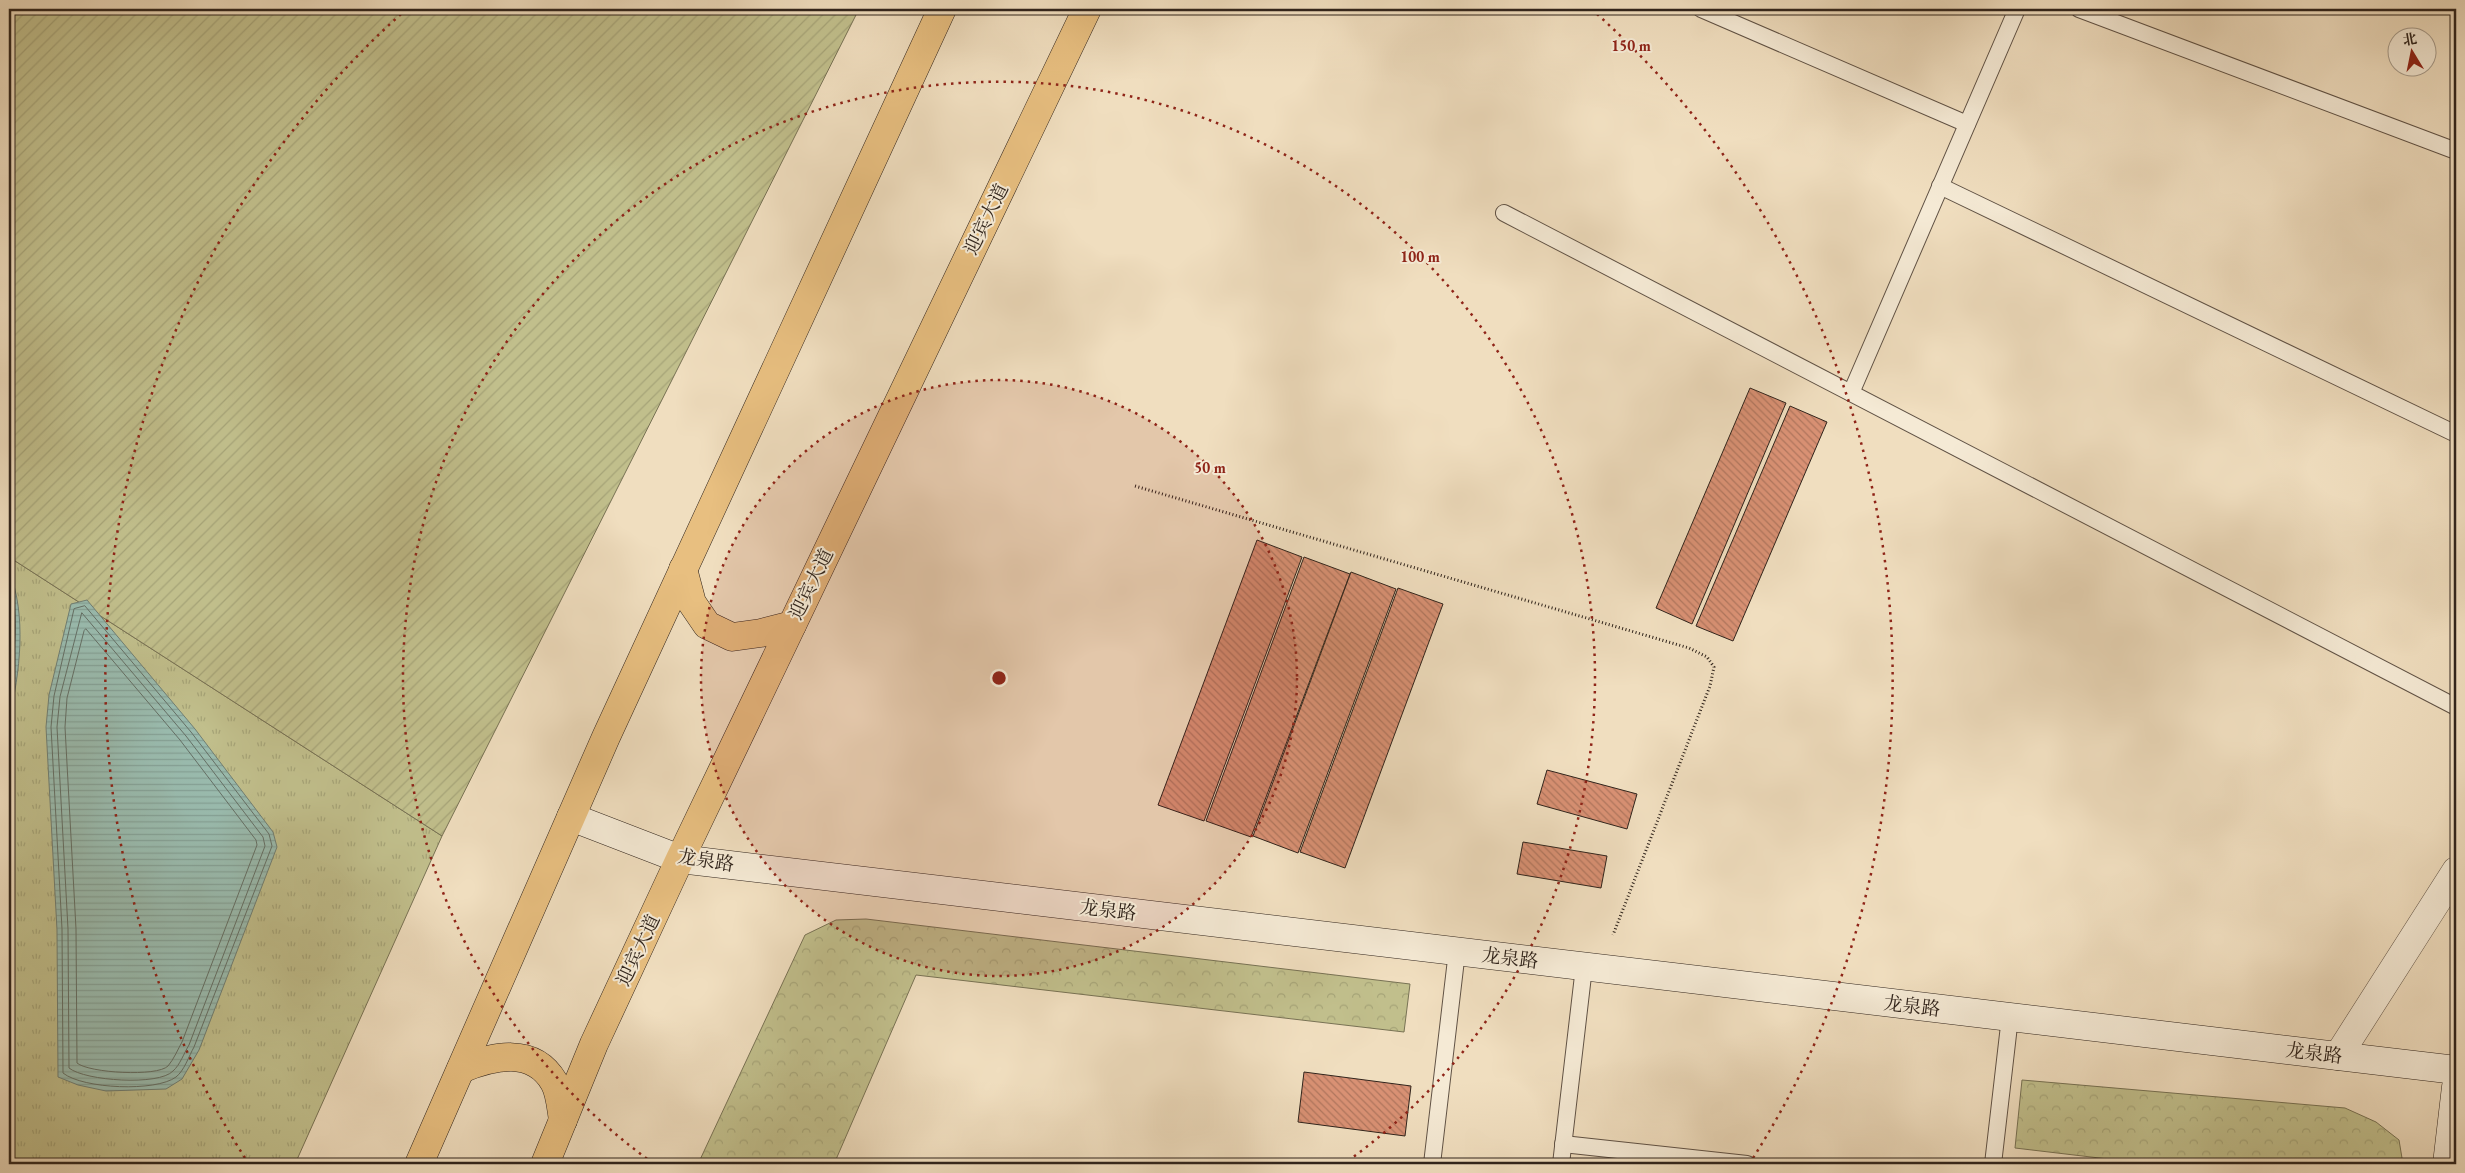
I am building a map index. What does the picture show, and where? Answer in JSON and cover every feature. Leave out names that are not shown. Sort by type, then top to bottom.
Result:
[{"type":"main road","points":[[420,1164],[571,817],[683,569],[942,9]]},
{"type":"main road","name":"迎宾大道","points":[[545,1164],[594,1044],[680,859],[1087,9]]},
{"type":"main road","points":[[683,569],[692,604],[707,625],[732,637],[761,633],[792,625]]},
{"type":"main road","points":[[461,1069],[487,1059],[516,1057],[542,1067],[555,1084],[563,1120]]},
{"type":"street","name":"龙泉路","points":[[571,817],[680,859],[2456,1070]]},
{"type":"street","points":[[2338,1056],[2456,871]]},
{"type":"street","points":[[2447,1164],[2456,1087]]},
{"type":"lane","points":[[1701,9],[1967,124]]},
{"type":"lane","points":[[1851,393],[2017,9]]},
{"type":"lane","points":[[2079,9],[2456,151]]},
{"type":"lane","points":[[1940,186],[2456,434]]},
{"type":"lane","points":[[1504,213],[2456,707]]},
{"type":"lane","points":[[1432,1164],[1457,951]]},
{"type":"lane","points":[[1561,1164],[1592,967]]},
{"type":"lane","points":[[1993,1164],[2010,1017]]},
{"type":"lane","points":[[1564,1144],[1747,1164]]},
{"type":"path","points":[[1135,486],[1690,648],[1707,657],[1714,667],[1710,686],[1592,967]]},
{"type":"green space","points":[[9,9],[859,9],[442,836],[9,557]]},
{"type":"green space","points":[[9,557],[442,836],[295,1164],[9,1164]]},
{"type":"green space","points":[[866,919],[1410,984],[1404,1032],[916,975],[834,1164],[698,1164],[805,935],[836,920]]},
{"type":"green space","points":[[2022,1080],[2345,1108],[2376,1122],[2399,1140],[2403,1164],[2150,1164],[2015,1148]]},
{"type":"water","points":[[9,571],[15,588],[18,606],[20,644],[19,664],[9,719]]},
{"type":"water","points":[[87,600],[195,729],[273,832],[277,847],[199,1050],[182,1079],[166,1089],[106,1091],[78,1085],[58,1077],[57,930],[46,727],[49,695],[71,604]]},
{"type":"building","points":[[1750,388],[1786,403],[1692,624],[1656,608]]},
{"type":"building","points":[[1790,406],[1827,422],[1733,641],[1696,626]]},
{"type":"building","points":[[1257,540],[1302,557],[1204,821],[1158,805]]},
{"type":"building","points":[[1304,557],[1350,574],[1251,837],[1206,821]]},
{"type":"building","points":[[1351,572],[1396,589],[1298,853],[1253,836]]},
{"type":"building","points":[[1398,588],[1443,604],[1345,868],[1300,852]]},
{"type":"building","points":[[1547,770],[1637,794],[1627,829],[1537,804]]},
{"type":"building","points":[[1523,842],[1607,856],[1601,888],[1517,874]]},
{"type":"building","points":[[1304,1072],[1411,1086],[1405,1136],[1298,1122]]}]
